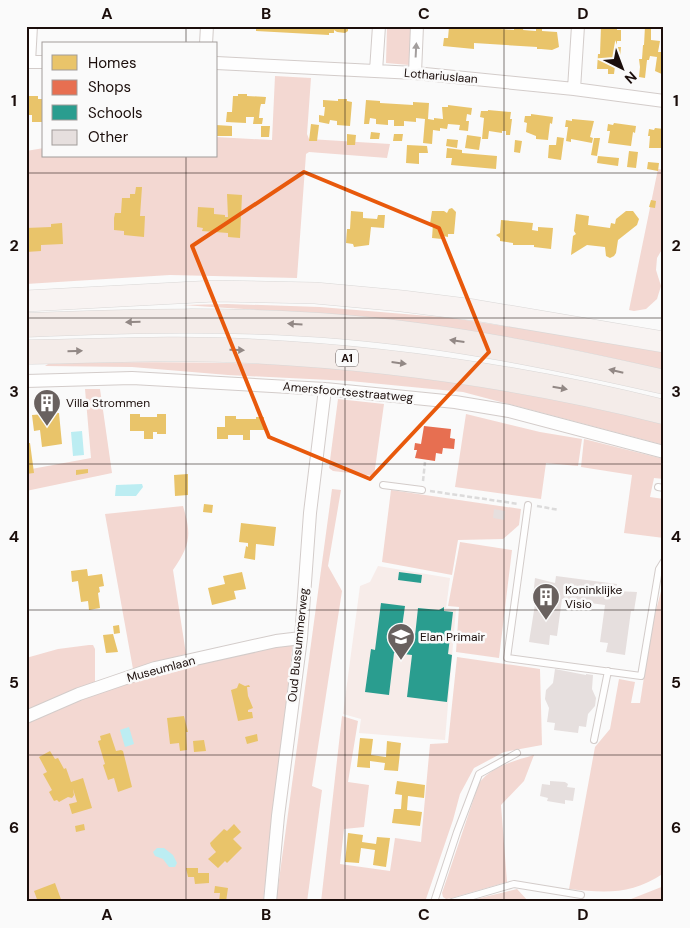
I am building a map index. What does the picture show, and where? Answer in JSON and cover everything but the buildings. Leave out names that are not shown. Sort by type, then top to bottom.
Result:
[{"type":"highway","points":[[26,325],[167,321],[256,322],[344,327],[458,341],[553,357],[664,382]]},
{"type":"highway","name":"A1","points":[[26,352],[248,350],[393,362],[566,389],[664,412]]},
{"type":"main road","points":[[26,301],[215,291],[314,293],[402,300],[664,342]]},
{"type":"street","points":[[30,26],[28,62],[42,62]]},
{"type":"street","points":[[206,42],[207,26]]},
{"type":"street","points":[[376,71],[379,26]]},
{"type":"street","points":[[415,73],[417,26]]},
{"type":"street","points":[[574,90],[578,26]]},
{"type":"street","name":"Lothariuslaan","points":[[218,63],[415,73],[664,101]]},
{"type":"street","name":"Amersfoortsestraatweg","points":[[26,381],[132,378],[326,389],[456,402],[509,411],[664,452]]},
{"type":"street","name":"Oud Bussummerweg","points":[[270,902],[278,816],[301,638],[310,513],[326,389]]},
{"type":"street","name":"Museumlaan","points":[[26,717],[79,694],[155,668],[276,641],[301,638]]},
{"type":"lane","points":[[383,485],[422,490]]},
{"type":"lane","points":[[528,505],[507,658],[642,676],[659,569],[664,561]]},
{"type":"lane","points":[[594,740],[608,671]]},
{"type":"lane","points":[[434,902],[457,832],[479,774],[517,754]]},
{"type":"lane","points":[[452,902],[514,884],[581,895]]},
{"type":"path","points":[[425,462],[422,490],[559,510]]},
{"type":"highlighted area","points":[[304,172],[439,228],[489,352],[370,479],[269,437],[192,246]]},
{"type":"shaded area","points":[[387,26],[412,26],[409,65],[386,63]]},
{"type":"shaded area","points":[[275,76],[311,78],[307,134],[309,139],[390,144],[387,158],[309,152],[306,154],[297,278],[170,275],[26,284],[26,151],[42,148],[42,158],[218,158],[218,137],[272,140]]},
{"type":"shaded area","points":[[658,169],[664,170],[664,246],[657,258],[656,270],[661,286],[657,299],[646,309],[634,311],[629,310]]},
{"type":"shaded area","points":[[227,304],[320,307],[453,318],[664,351],[664,370],[528,341],[425,325],[339,316],[183,305]]},
{"type":"shaded area","points":[[51,362],[273,364],[347,369],[427,378],[546,398],[664,423],[664,445],[463,392],[350,381],[228,375],[132,367],[45,366]]},
{"type":"shaded area","points":[[85,389],[100,389],[112,473],[26,491],[26,470],[91,458]]},
{"type":"shaded area","points":[[338,399],[384,404],[374,476],[333,471],[329,468]]},
{"type":"shaded area","points":[[466,414],[540,432],[582,439],[578,466],[546,463],[541,499],[455,487]]},
{"type":"shaded area","points":[[584,439],[664,459],[664,479],[654,478],[650,497],[664,499],[664,538],[624,533],[632,475],[581,467]]},
{"type":"shaded area","points":[[332,489],[341,490],[328,566],[342,591],[312,786],[322,790],[307,902],[276,902]]},
{"type":"shaded area","points":[[391,490],[521,509],[519,525],[503,539],[458,540],[452,575],[382,562]]},
{"type":"shaded area","points":[[183,506],[188,525],[188,540],[183,554],[173,570],[186,654],[133,669],[105,514]]},
{"type":"shaded area","points":[[460,542],[512,550],[499,658],[456,652],[459,607],[448,606]]},
{"type":"shaded area","name":"Elan Primair","points":[[378,566],[450,578],[446,608],[456,609],[445,740],[359,733],[361,719],[343,714],[360,586],[370,582]]},
{"type":"shaded area","points":[[664,580],[664,873],[640,885],[618,891],[569,889],[595,747],[610,729],[619,679],[635,682],[631,703],[640,703],[652,625]]},
{"type":"shaded area","points":[[293,642],[263,902],[26,902],[26,723],[85,697],[127,684],[241,653]]},
{"type":"shaded area","points":[[93,645],[95,649],[95,683],[26,710],[26,658],[58,649]]},
{"type":"shaded area","points":[[457,657],[540,669],[542,745],[504,752],[474,768],[460,794],[425,902],[321,902],[342,716],[358,721],[348,782],[369,785],[364,827],[344,829],[340,864],[390,871],[395,838],[421,842],[430,744],[448,743]]},
{"type":"shaded area","points":[[534,755],[524,781],[501,805],[507,882],[446,899],[442,893],[479,783],[497,768]]},
{"type":"shaded area","points":[[664,886],[664,902],[617,902],[631,899]]},
{"type":"shaded area","points":[[517,889],[529,902],[464,902]]},
{"type":"water","points":[[82,431],[84,455],[73,456],[71,432]]},
{"type":"water","points":[[142,484],[143,487],[136,496],[115,496],[116,485]]},
{"type":"water","points":[[129,727],[134,744],[125,747],[120,730]]},
{"type":"water","points":[[157,848],[164,848],[173,855],[177,863],[175,867],[169,867],[163,859],[155,856],[153,852]]},
{"type":"place","name":"Villa Strommen","points":[[47,427]]},
{"type":"place","name":"Koninklijke Visio","points":[[546,621]]},
{"type":"place","name":"Elan Primair","points":[[401,661]]}]
